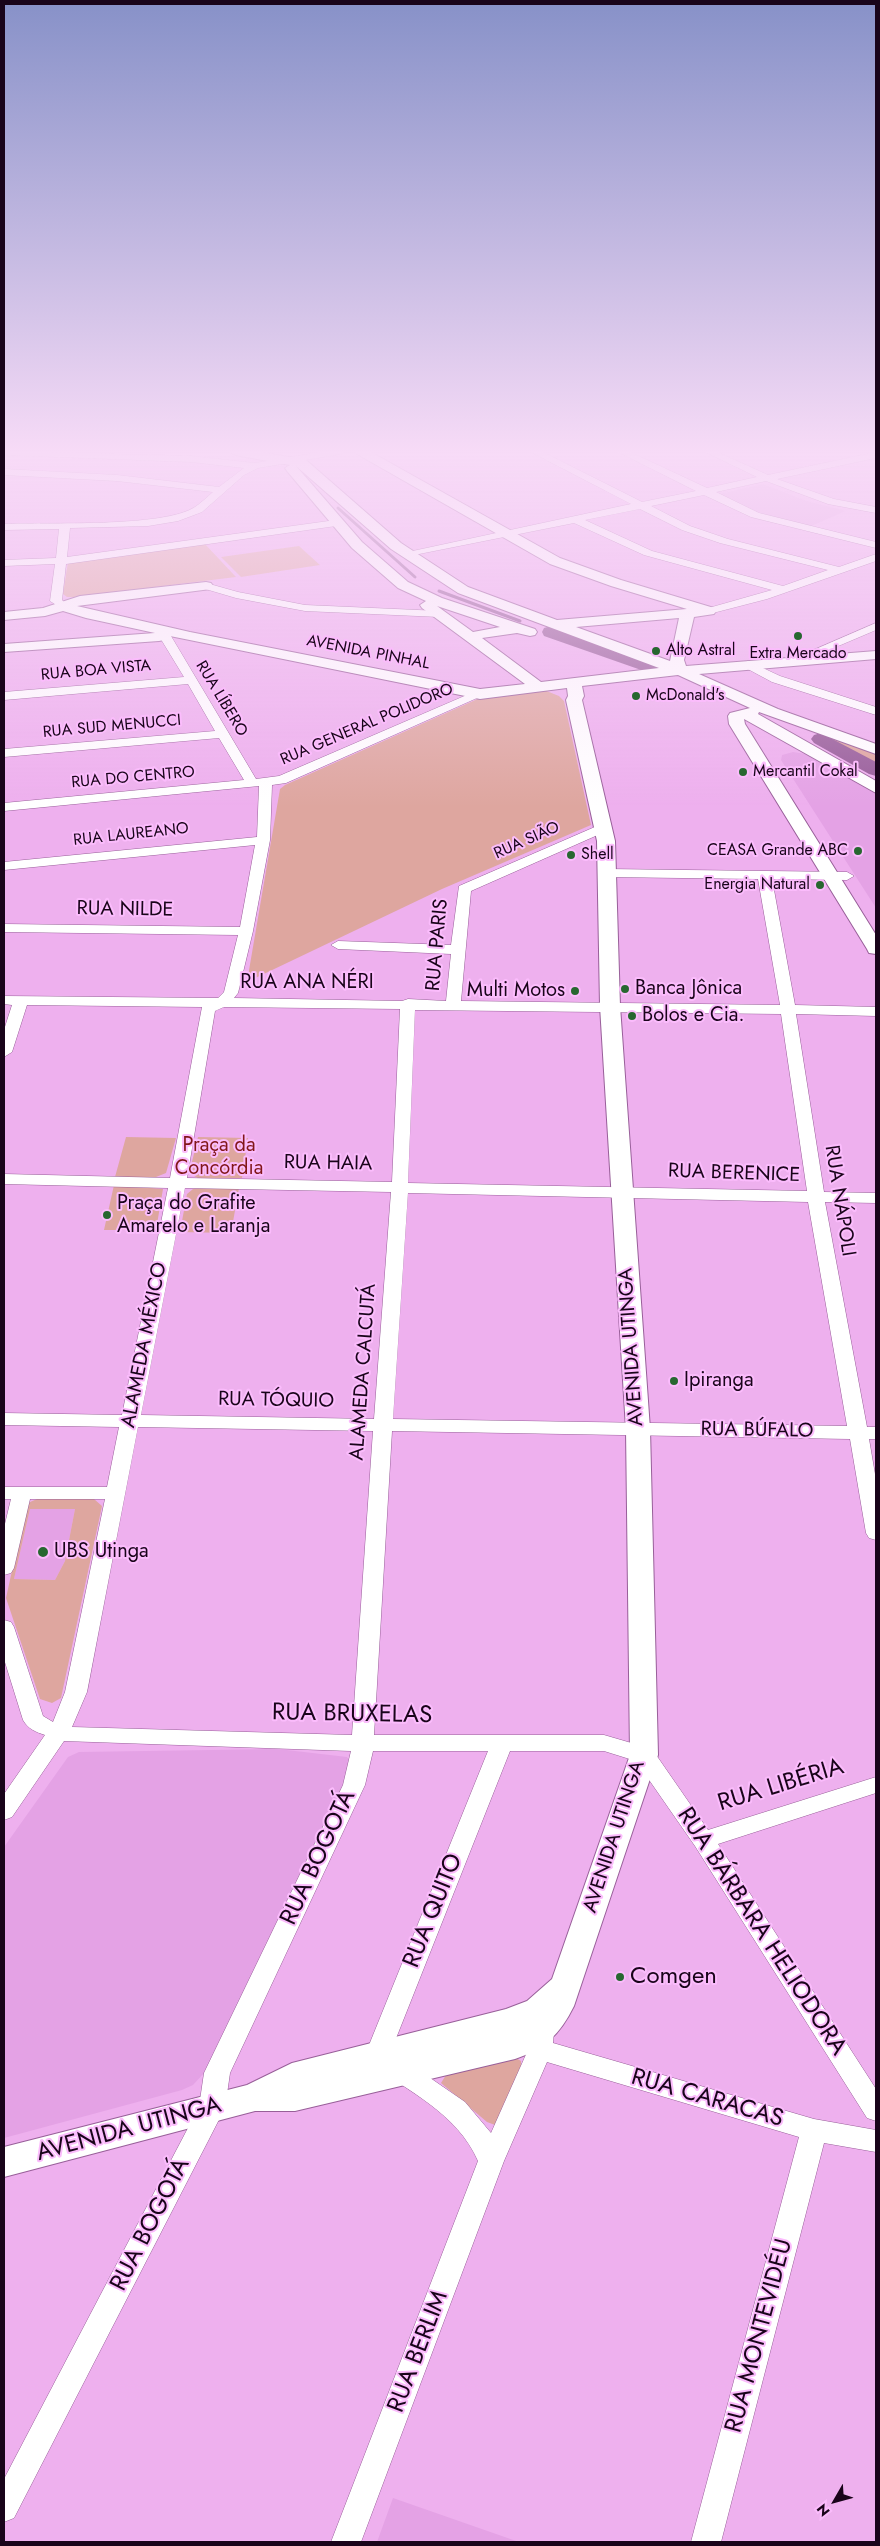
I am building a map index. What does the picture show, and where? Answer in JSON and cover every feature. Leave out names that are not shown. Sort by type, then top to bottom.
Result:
[{"type":"main road","points":[[386,570],[440,614],[536,685],[560,692],[574,700]]},
{"type":"main road","points":[[430,570],[474,596],[548,631],[678,670],[772,712],[876,749]]},
{"type":"main road","points":[[578,570],[709,611]]},
{"type":"main road","points":[[400,582],[435,573]]},
{"type":"main road","points":[[400,582],[437,600],[518,628],[548,631],[709,611]]},
{"type":"main road","points":[[4,616],[41,612],[80,600],[206,586]]},
{"type":"main road","points":[[61,605],[166,634]]},
{"type":"main road","points":[[678,670],[677,660],[687,614]]},
{"type":"main road","points":[[125,622],[141,630],[142,635],[135,639]]},
{"type":"main road","points":[[473,637],[479,634],[518,628]]},
{"type":"main road","name":"AVENIDA PINHAL","points":[[4,648],[135,639],[166,634],[190,636],[480,694]]},
{"type":"main road","points":[[480,694],[536,685],[678,670],[876,656]]},
{"type":"main road","points":[[609,659],[721,700],[744,713],[783,747]]},
{"type":"main road","name":"AVENIDA UTINGA","points":[[388,2063],[541,2041],[566,1986],[644,1755],[638,1429],[610,1006],[604,827],[574,700],[576,696],[573,681]]},
{"type":"main road","points":[[772,712],[744,713],[736,716],[735,720],[840,876],[876,924]]},
{"type":"main road","points":[[790,719],[801,733],[772,758],[840,876],[876,949]]},
{"type":"main road","points":[[742,731],[763,743],[783,747],[876,788]]},
{"type":"main road","name":"AVENIDA UTINGA","points":[[4,2162],[255,2097],[296,2097],[388,2063],[524,2017],[543,2006],[566,1986]]},
{"type":"street","points":[[61,570],[56,601],[61,605]]},
{"type":"street","points":[[710,570],[784,590]]},
{"type":"street","points":[[709,611],[784,590],[839,570]]},
{"type":"street","points":[[206,586],[218,591],[288,606],[440,614]]},
{"type":"street","points":[[792,662],[876,626]]},
{"type":"street","name":"RUA LÍBERO","points":[[166,634],[223,734],[259,783]]},
{"type":"street","points":[[748,665],[776,679]]},
{"type":"street","points":[[722,667],[776,679],[876,711]]},
{"type":"street","name":"RUA BOA VISTA","points":[[4,696],[191,680]]},
{"type":"street","name":"RUA GENERAL POLIDORO","points":[[259,783],[282,780],[480,694]]},
{"type":"street","name":"RUA SUD MENUCCI","points":[[4,754],[223,734]]},
{"type":"street","name":"RUA DO CENTRO","points":[[4,807],[259,783]]},
{"type":"street","name":"ALAMEDA MÉXICO","points":[[4,1811],[59,1732],[76,1692],[178,1181],[208,1009],[223,1002],[231,993],[246,931],[263,840],[259,783]]},
{"type":"street","name":"RUA SIÃO","points":[[464,889],[604,827]]},
{"type":"street","name":"RUA LAUREANO","points":[[4,866],[263,840]]},
{"type":"street","points":[[606,873],[840,876]]},
{"type":"street","name":"RUA NÁPOLI","points":[[764,875],[788,1009],[816,1197],[868,1433],[876,1533]]},
{"type":"street","name":"RUA PARIS","points":[[453,1004],[464,889]]},
{"type":"street","name":"RUA NILDE","points":[[4,928],[246,931]]},
{"type":"street","points":[[338,945],[459,950]]},
{"type":"street","name":"RUA ANA NÉRI","points":[[4,1000],[408,1003],[876,1011]]},
{"type":"street","points":[[4,1052],[21,1000]]},
{"type":"street","name":"ALAMEDA CALCUTÁ","points":[[361,1742],[405,1112],[408,1003]]},
{"type":"street","name":"RUA HAIA","points":[[4,1179],[178,1181],[621,1192]]},
{"type":"street","name":"RUA BERENICE","points":[[621,1192],[876,1198]]},
{"type":"street","name":"RUA TÓQUIO","points":[[4,1419],[638,1429]]},
{"type":"street","name":"RUA BÚFALO","points":[[638,1429],[868,1433]]},
{"type":"street","points":[[4,1568],[13,1493],[116,1493]]},
{"type":"street","name":"RUA BRUXELAS","points":[[4,1627],[34,1720],[44,1727],[59,1732],[81,1736],[361,1742],[604,1743],[644,1755]]},
{"type":"street","name":"RUA BOGOTÁ","points":[[4,2508],[212,2108],[217,2073],[354,1785],[362,1758],[361,1742]]},
{"type":"street","name":"RUA QUITO","points":[[388,2063],[502,1743]]},
{"type":"street","name":"RUA BÁRBARA HELIODORA","points":[[644,1755],[703,1840],[876,2110]]},
{"type":"street","name":"RUA LIBÉRIA","points":[[703,1840],[876,1785]]},
{"type":"street","name":"RUA CARACAS","points":[[541,2041],[814,2130],[876,2141]]},
{"type":"street","name":"RUA BERLIM","points":[[346,2542],[491,2161],[541,2041]]},
{"type":"street","points":[[388,2063],[447,2103],[466,2119],[478,2134],[491,2161]]},
{"type":"street","name":"RUA MONTEVIDÉU","points":[[706,2542],[814,2130]]},
{"type":"shaded area","name":"CEASA Grande ABC","points":[[793,752],[806,754],[876,794],[876,908],[781,760],[782,755]]},
{"type":"shaded area","name":"UBS Utinga","points":[[30,1509],[75,1509],[65,1561],[55,1580],[14,1579]]},
{"type":"shaded area","points":[[278,1749],[347,1757],[351,1763],[351,1772],[322,1839],[204,2073],[193,2085],[182,2090],[4,2138],[4,1847],[68,1757],[79,1752]]},
{"type":"shaded area","points":[[393,2498],[519,2542],[377,2542]]},
{"type":"green space","points":[[67,570],[229,570],[236,577],[74,597],[67,597],[63,594]]},
{"type":"green space","points":[[234,570],[288,570],[241,577]]},
{"type":"green space","points":[[544,690],[559,696],[564,701],[591,825],[442,889],[247,982],[280,789],[285,785],[482,697]]},
{"type":"green space","points":[[831,737],[876,753],[876,766],[828,739]]},
{"type":"green space","name":"Praça da Concórdia","points":[[126,1137],[176,1138],[166,1173],[156,1177],[115,1177]]},
{"type":"green space","name":"Praça da Concórdia","points":[[198,1137],[248,1138],[242,1178],[198,1178],[192,1175],[190,1170]]},
{"type":"green space","name":"Praça da Concórdia","points":[[114,1185],[163,1189],[156,1230],[104,1230]]},
{"type":"green space","name":"Praça da Concórdia","points":[[202,1187],[239,1188],[231,1233],[180,1232],[187,1194],[193,1189]]},
{"type":"green space","points":[[37,1499],[94,1499],[102,1506],[61,1698],[52,1703],[40,1699],[6,1598],[26,1507],[30,1502]],"holes":[[[30,1509],[75,1509],[65,1561],[55,1580],[14,1579]]]},
{"type":"green space","points":[[516,2058],[521,2061],[521,2066],[495,2125],[487,2122],[441,2083],[446,2075]]},
{"type":"waterway","points":[[407,570],[415,577]]},
{"type":"waterway","points":[[439,591],[520,621]]},
{"type":"waterway","points":[[551,632],[651,667]]},
{"type":"waterway","points":[[821,739],[876,770]]},
{"type":"place","name":"Extra Mercado","points":[[798,636]]},
{"type":"place","name":"Alto Astral","points":[[656,651]]},
{"type":"place","name":"McDonald's","points":[[636,696]]},
{"type":"place","name":"Mercantil Cokal","points":[[743,772]]},
{"type":"place","name":"CEASA Grande ABC","points":[[858,851]]},
{"type":"place","name":"Shell","points":[[571,855]]},
{"type":"place","name":"Energia Natural","points":[[820,885]]},
{"type":"place","name":"Banca Jônica","points":[[625,989]]},
{"type":"place","name":"Multi Motos","points":[[575,991]]},
{"type":"place","name":"Bolos e Cia.","points":[[632,1016]]},
{"type":"place","name":"Praça do Grafite Amarelo e Laranja","points":[[107,1215]]},
{"type":"place","name":"Ipiranga","points":[[674,1381]]},
{"type":"place","name":"UBS Utinga","points":[[43,1552]]},
{"type":"place","name":"Comgen","points":[[620,1977]]}]
